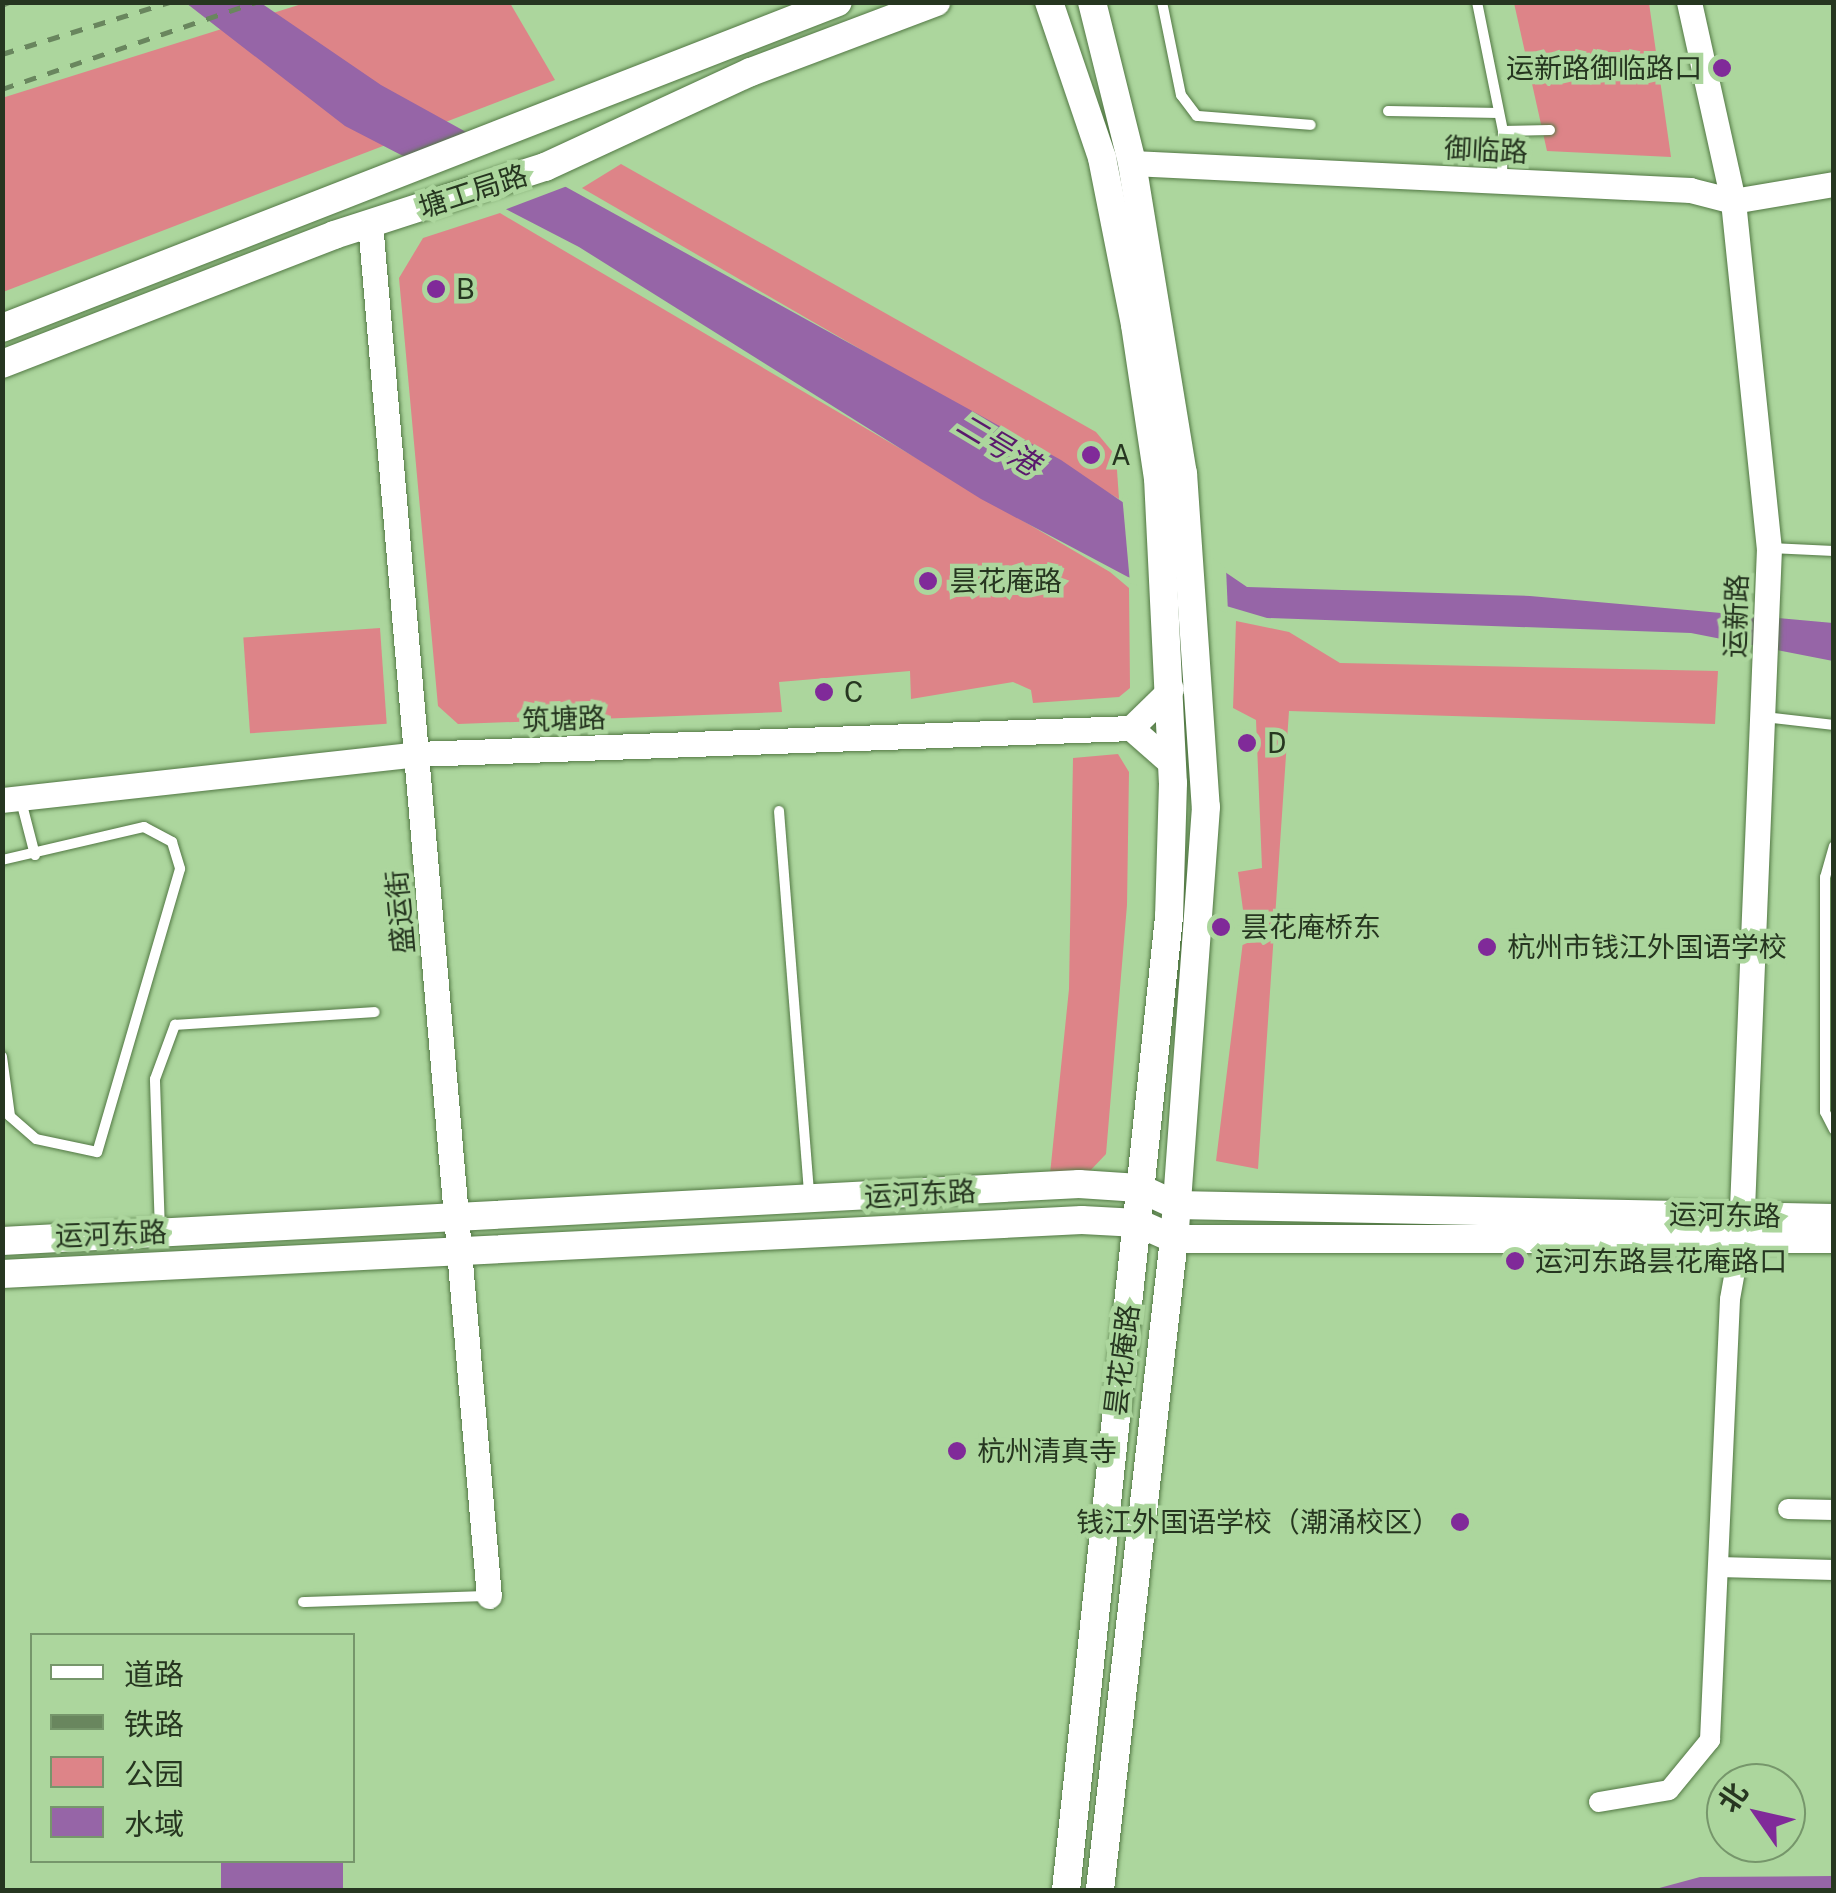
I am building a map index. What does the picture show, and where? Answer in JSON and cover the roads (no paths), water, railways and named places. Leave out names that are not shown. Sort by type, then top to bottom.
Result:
[{"type":"main road","name":"塘工局路","points":[[2,328],[499,141],[838,2]]},
{"type":"main road","name":"塘工局路","points":[[2,364],[370,224],[545,167],[751,72],[936,2]]},
{"type":"main road","name":"昙花庵路","points":[[1050,2],[1102,158],[1170,476],[1200,636],[1206,807],[1174,1239],[1100,1890]]},
{"type":"main road","name":"昙花庵路","points":[[1066,1890],[1089,1630],[1138,1223],[1169,916],[1172,764],[1170,476],[1132,162],[1092,2]]},
{"type":"main road","name":"运河东路","points":[[2,1274],[809,1200],[1139,1188],[1176,1205],[1741,1227],[1834,1239]]},
{"type":"main road","name":"运河东路","points":[[2,1241],[160,1232],[458,1234],[1138,1223],[1174,1239],[1741,1227],[1834,1218]]},
{"type":"street","name":"运新路","points":[[1690,2],[1733,200],[1769,548],[1741,1227]]},
{"type":"street","name":"御临路","points":[[1132,162],[1502,181],[1733,200],[1834,184]]},
{"type":"street","name":"盛运街","points":[[370,224],[488,1596]]},
{"type":"street","points":[[1170,689],[1130,728],[1172,764]]},
{"type":"street","name":"筑塘路","points":[[11,798],[416,754],[1130,728]]},
{"type":"street","points":[[1599,1802],[1657,1796],[1700,1762],[1710,1740],[1741,1227]]},
{"type":"street","points":[[1788,1509],[1834,1510]]},
{"type":"street","points":[[1718,1567],[1834,1570]]},
{"type":"lane","points":[[1162,2],[1181,95],[1197,116],[1311,125]]},
{"type":"lane","points":[[1476,2],[1502,131],[1502,181]]},
{"type":"lane","points":[[1388,111],[1499,113]]},
{"type":"lane","points":[[1502,131],[1550,130]]},
{"type":"lane","points":[[1769,548],[1834,550]]},
{"type":"lane","points":[[1762,705],[1834,726]]},
{"type":"lane","points":[[11,798],[35,856]]},
{"type":"lane","points":[[780,810],[809,1200]]},
{"type":"lane","points":[[2,860],[35,856],[144,827],[172,842],[180,870],[97,1152],[36,1138],[10,1116],[2,1057]]},
{"type":"lane","points":[[1834,846],[1825,975],[1825,1112],[1834,1130]]},
{"type":"lane","points":[[160,1232],[156,1067],[175,1025],[375,1012]]},
{"type":"lane","points":[[302,1602],[488,1596]]},
{"type":"water","name":"二号港","points":[[186,3],[261,3],[381,85],[1061,460],[1247,587],[1530,596],[1833,623],[1833,661],[1691,633],[1267,618],[1128,577],[981,499],[579,247],[345,126]]},
{"type":"water","points":[[221,1863],[343,1863],[343,1890],[221,1890]]},
{"type":"water","points":[[1833,1876],[1833,1890],[1652,1890],[1700,1877]]},
{"type":"railway","points":[[2,5],[9,2]]},
{"type":"railway","points":[[2,54],[170,2]]},
{"type":"railway","points":[[2,89],[256,2]]},
{"type":"place","name":"运新路御临路口","points":[[1722,68]]},
{"type":"place","name":"B","points":[[436,289]]},
{"type":"place","name":"A","points":[[1091,455]]},
{"type":"place","name":"昙花庵路","points":[[928,581]]},
{"type":"place","name":"C","points":[[824,692]]},
{"type":"place","name":"D","points":[[1247,743]]},
{"type":"place","name":"昙花庵桥东","points":[[1221,927]]},
{"type":"place","name":"杭州市钱江外国语学校","points":[[1487,947]]},
{"type":"place","name":"运河东路昙花庵路口","points":[[1515,1261]]},
{"type":"place","name":"杭州清真寺","points":[[957,1451]]},
{"type":"place","name":"钱江外国语学校（潮涌校区）","points":[[1460,1522]]}]
